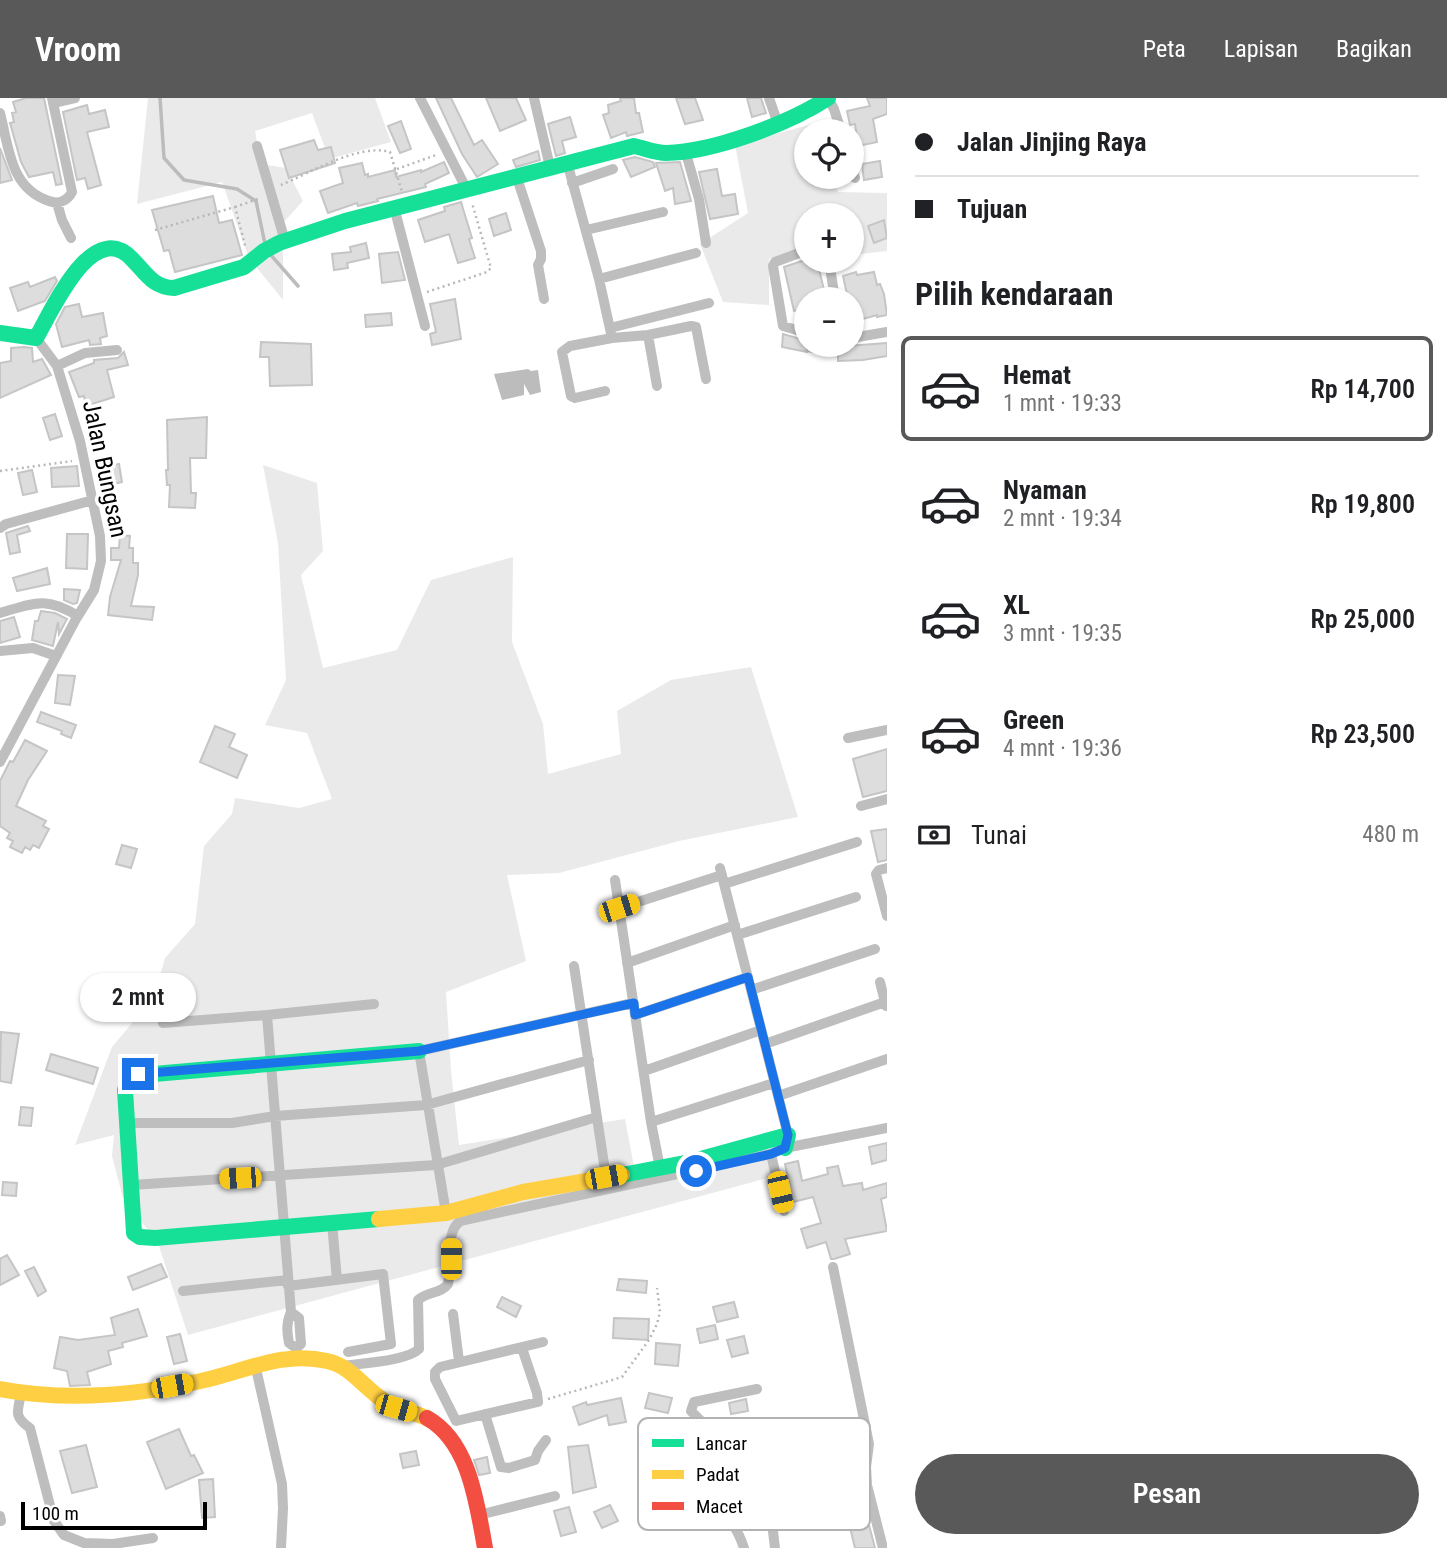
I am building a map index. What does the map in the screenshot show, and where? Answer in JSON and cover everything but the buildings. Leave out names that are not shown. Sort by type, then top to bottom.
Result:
[{"type":"street","points":[[71,238],[62,220],[62,201],[72,192],[52,100],[75,98]]},
{"type":"street","points":[[420,98],[467,190]]},
{"type":"street","points":[[534,98],[550,167]]},
{"type":"street","points":[[769,98],[778,124]]},
{"type":"street","points":[[0,333],[36,338],[81,262],[101,249],[117,248],[129,254],[147,279],[161,287],[176,288],[251,263],[262,253],[285,241],[349,219],[517,178],[567,162],[634,146],[662,153],[685,150],[778,124],[810,111],[828,98],[837,119]]},
{"type":"street","points":[[0,113],[19,180],[39,197],[62,201]]},
{"type":"street","points":[[257,146],[285,241]]},
{"type":"street","points":[[685,150],[699,200],[706,243]]},
{"type":"street","points":[[567,162],[611,333]]},
{"type":"street","points":[[572,183],[613,169]]},
{"type":"street","points":[[517,178],[541,251],[538,265],[544,299]]},
{"type":"street","points":[[400,206],[425,326]]},
{"type":"street","points":[[586,230],[663,212]]},
{"type":"street","points":[[599,279],[696,253]]},
{"type":"street","points":[[794,255],[775,262],[773,266],[783,326],[794,329]]},
{"type":"street","points":[[605,391],[575,398],[571,396],[562,352],[570,346],[709,303]]},
{"type":"street","points":[[611,333],[649,335],[696,327],[706,379]]},
{"type":"street","points":[[864,336],[887,332]]},
{"type":"street","points":[[649,335],[657,386]]},
{"type":"street","name":"Jalan Bungsan","points":[[0,762],[94,590],[101,561],[100,536],[85,459],[58,366],[36,338]]},
{"type":"street","points":[[58,366],[92,351],[117,350]]},
{"type":"street","points":[[0,528],[6,524],[93,500]]},
{"type":"street","points":[[0,613],[46,602],[63,607],[78,616]]},
{"type":"street","points":[[0,651],[33,648],[56,656]]},
{"type":"street","points":[[848,738],[887,730]]},
{"type":"street","points":[[861,806],[887,799]]},
{"type":"street","points":[[619,908],[722,876],[857,842]]},
{"type":"street","points":[[887,868],[876,874],[887,915]]},
{"type":"street","points":[[722,876],[778,1096],[784,1211]]},
{"type":"street","points":[[615,880],[660,1168]]},
{"type":"street","points":[[628,962],[856,897]]},
{"type":"street","points":[[751,990],[875,949]]},
{"type":"street","points":[[574,965],[606,1177]]},
{"type":"street","points":[[635,1015],[748,977]]},
{"type":"street","points":[[765,1044],[886,1005],[880,982]]},
{"type":"street","points":[[634,1003],[419,1051],[131,1076],[125,1090],[133,1230],[140,1237],[255,1231],[446,1213],[500,1198],[660,1168],[747,1148],[781,1146]]},
{"type":"street","points":[[163,1023],[374,1004]]},
{"type":"street","points":[[267,1014],[291,1312],[299,1318],[301,1344],[296,1354]]},
{"type":"street","points":[[644,1071],[761,1030]]},
{"type":"street","points":[[419,1051],[446,1213]]},
{"type":"street","points":[[778,1096],[887,1059]]},
{"type":"street","points":[[128,1123],[232,1123],[275,1116],[426,1105],[589,1060]]},
{"type":"street","points":[[651,1122],[774,1083]]},
{"type":"street","points":[[132,1185],[436,1165],[597,1117]]},
{"type":"street","points":[[0,1389],[21,1395],[116,1394],[223,1377],[255,1364],[296,1354],[321,1360],[400,1357],[415,1353],[419,1349],[418,1300],[422,1296],[446,1288],[451,1240],[455,1226],[460,1221],[781,1146],[887,1128]]},
{"type":"street","points":[[332,1223],[337,1280]]},
{"type":"street","points":[[834,1267],[864,1418]]},
{"type":"street","points":[[183,1291],[383,1274],[391,1344],[345,1359]]},
{"type":"street","points":[[453,1314],[458,1362]]},
{"type":"street","points":[[522,1348],[538,1402],[456,1421],[435,1379],[435,1372],[440,1367],[543,1342]]},
{"type":"street","points":[[345,1359],[383,1401],[438,1424],[467,1472],[485,1548]]},
{"type":"street","points":[[255,1364],[282,1484],[284,1508],[281,1548]]},
{"type":"street","points":[[698,1418],[691,1412],[694,1402],[757,1389]]},
{"type":"street","points":[[21,1395],[17,1411],[20,1422],[30,1428],[54,1521],[64,1535],[84,1543],[113,1544],[152,1538]]},
{"type":"street","points":[[438,1424],[442,1416],[450,1410]]},
{"type":"street","points":[[485,1414],[501,1467],[509,1468],[534,1460],[546,1440]]},
{"type":"street","points":[[479,1515],[555,1496]]},
{"type":"street","points":[[870,1497],[883,1548]]},
{"type":"street","points":[[737,1530],[744,1548]]},
{"type":"street","points":[[773,1530],[775,1548]]},
{"type":"path","points":[[155,230],[270,195],[281,185],[354,154],[382,149],[390,152],[397,169],[400,206]]},
{"type":"path","points":[[397,169],[448,150]]},
{"type":"path","points":[[418,295],[491,268],[467,190]]},
{"type":"path","points":[[234,207],[251,263]]},
{"type":"path","points":[[0,471],[85,459]]},
{"type":"path","points":[[538,1402],[622,1377],[649,1340],[657,1324],[660,1312],[657,1288]]},
{"type":"shaded area","points":[[148,98],[375,98],[391,142],[329,159],[312,113],[255,131],[261,164],[286,168],[303,201],[283,223],[283,300],[249,258],[222,182],[137,204]]},
{"type":"shaded area","points":[[794,129],[794,189],[887,193],[887,251],[864,254],[864,203],[794,203],[794,250],[769,259],[769,305],[723,302],[700,244],[748,213],[735,145]]},
{"type":"shaded area","points":[[538,370],[541,392],[530,395],[524,384],[524,395],[502,400],[494,374]]},
{"type":"shaded area","points":[[263,465],[317,483],[323,551],[301,575],[323,668],[397,650],[431,580],[513,557],[512,642],[543,724],[548,774],[621,754],[617,711],[671,680],[751,667],[798,817],[679,841],[559,873],[507,875],[526,961],[446,992],[459,1145],[625,1119],[635,1172],[767,1141],[771,1177],[188,1335],[158,1243],[123,1198],[112,1156],[114,1135],[75,1145],[112,1047],[154,997],[165,958],[195,924],[204,846],[232,814],[235,798],[299,808],[332,799],[307,733],[265,725],[286,680],[278,543]]},
{"type":"waterway","points":[[160,98],[164,158],[184,180],[237,189],[256,201],[265,244]]},
{"type":"waterway","points":[[270,254],[298,286]]},
{"type":"traffic: fast","points":[[0,333],[36,338],[75,273],[88,258],[102,250],[117,249],[132,259],[155,282],[174,288],[244,267],[279,243],[345,221],[634,146],[666,153],[706,148],[772,127],[828,98]]},
{"type":"traffic: fast","points":[[379,1219],[155,1238],[140,1237],[134,1233],[125,1090],[131,1076],[419,1051]]},
{"type":"traffic: fast","points":[[622,1175],[690,1162],[788,1135],[785,1148]]},
{"type":"traffic: slow","points":[[379,1219],[446,1213],[523,1192],[622,1175]]},
{"type":"traffic: slow","points":[[0,1389],[49,1395],[123,1394],[196,1382],[260,1364],[310,1358],[343,1367],[388,1403],[427,1418]]},
{"type":"traffic: jam","points":[[427,1418],[442,1429],[462,1458],[474,1494],[485,1548]]},
{"type":"route","points":[[138,1074],[419,1051],[634,1003],[635,1015],[748,977],[788,1135],[785,1148],[771,1154],[696,1171]]}]
